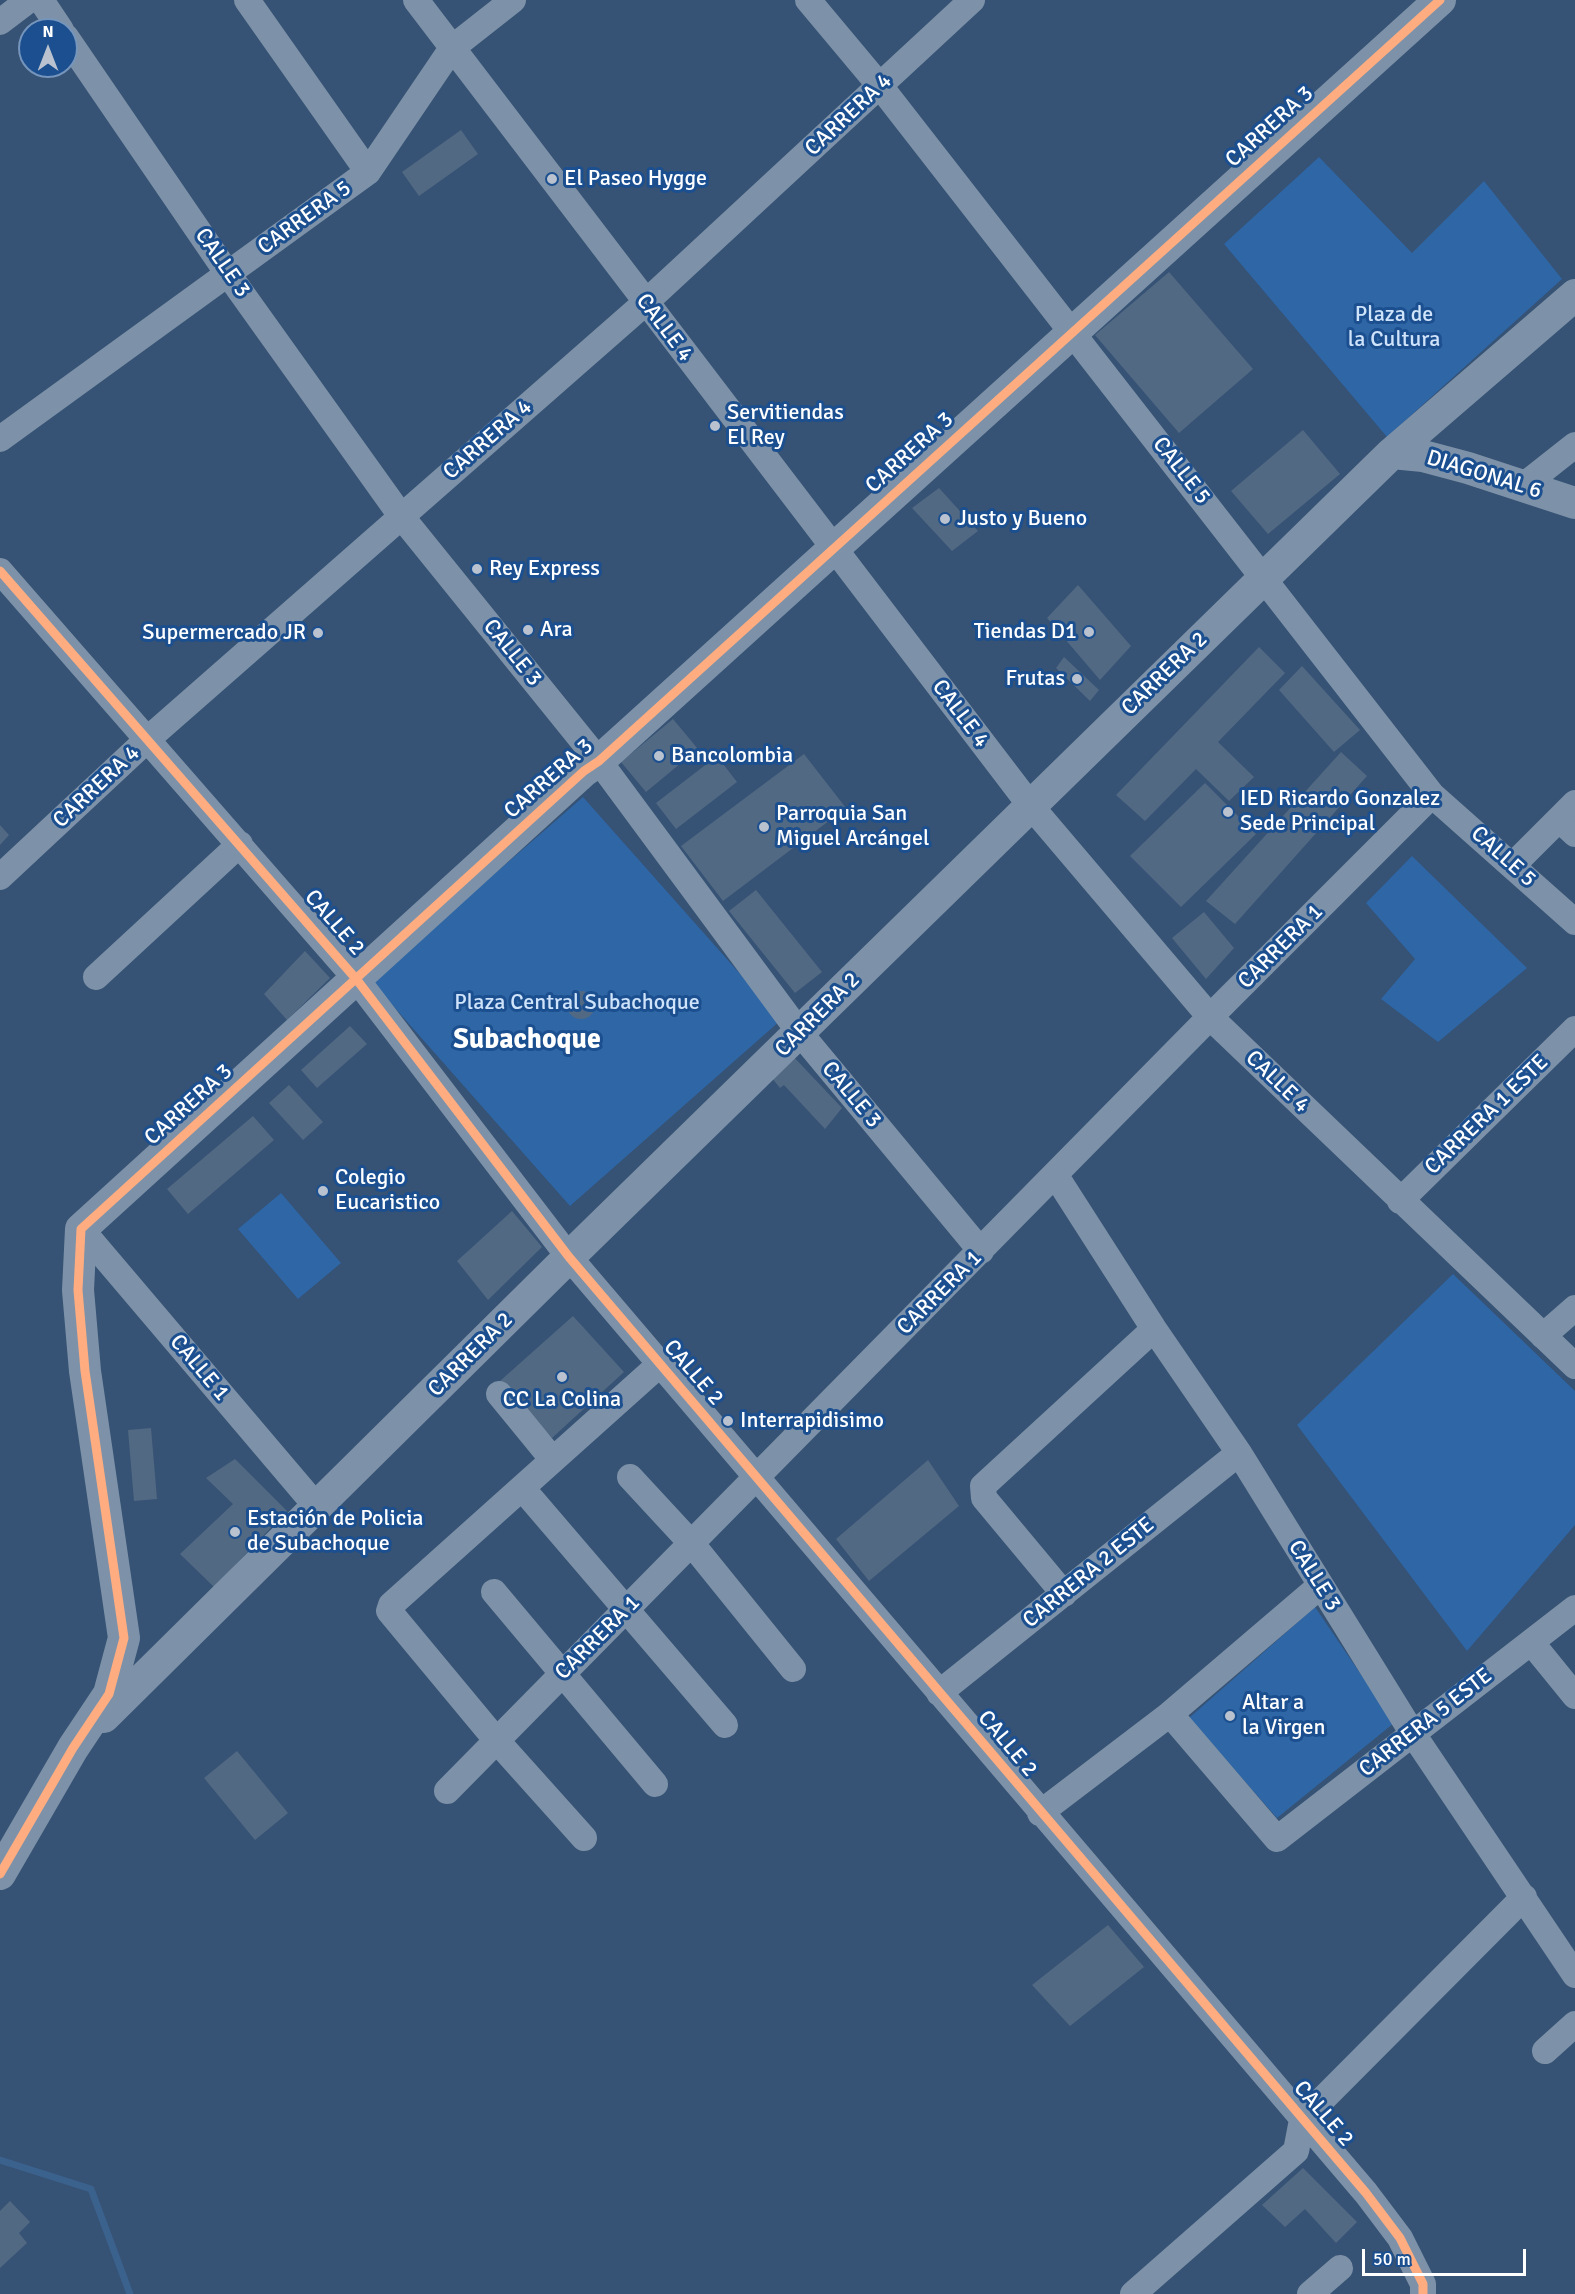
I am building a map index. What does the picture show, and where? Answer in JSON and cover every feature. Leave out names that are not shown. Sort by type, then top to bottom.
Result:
[{"type":"street","points":[[0,22],[29,0]]},
{"type":"street","points":[[41,0],[53,18]]},
{"type":"street","points":[[247,0],[368,172]]},
{"type":"street","name":"CALLE 4","points":[[416,0],[1030,805],[1210,1017],[1575,1366]]},
{"type":"street","name":"CARRERA 5","points":[[0,439],[368,172],[452,48],[513,0]]},
{"type":"street","name":"CALLE 5","points":[[807,0],[880,86],[1432,795],[1575,922]]},
{"type":"street","name":"CARRERA 4","points":[[0,877],[149,738],[645,303],[972,0]]},
{"type":"street","name":"CARRERA 3","points":[[81,1229],[584,771],[599,761],[1440,0]]},
{"type":"street","name":"CALLE 3","points":[[78,55],[228,274],[401,516],[599,761],[800,1034],[981,1251]]},
{"type":"street","name":"CARRERA 2","points":[[73,1748],[568,1257],[800,1034],[1030,805],[1392,453],[1575,295]]},
{"type":"street","points":[[1523,486],[1575,445]]},
{"type":"street","name":"DIAGONAL 6","points":[[1392,453],[1423,456],[1575,503]]},
{"type":"street","name":"CALLE 2","points":[[0,571],[149,738],[357,980],[568,1257],[758,1477],[1040,1814],[1366,2193],[1400,2238],[1424,2284],[1423,2294]]},
{"type":"street","name":"CARRERA 1","points":[[447,1791],[1432,795]]},
{"type":"street","points":[[1512,866],[1570,819]]},
{"type":"street","points":[[96,976],[240,844]]},
{"type":"street","name":"CARRERA 1 ESTE","points":[[1400,1201],[1575,1029]]},
{"type":"street","name":"CALLE 3","points":[[1056,1176],[1154,1329],[1239,1453],[1413,1734],[1575,1975]]},
{"type":"street","points":[[0,1874],[73,1748],[109,1694],[124,1638],[85,1371],[78,1290],[81,1229]]},
{"type":"street","name":"CALLE 1","points":[[81,1229],[317,1507]]},
{"type":"street","points":[[1543,1336],[1575,1308]]},
{"type":"street","points":[[1064,1594],[984,1498],[983,1486],[1154,1329]]},
{"type":"street","points":[[584,1838],[497,1741],[389,1611],[391,1605],[659,1365]]},
{"type":"street","points":[[499,1394],[553,1460]]},
{"type":"street","name":"CARRERA 2 ESTE","points":[[939,1694],[1239,1453]]},
{"type":"street","points":[[630,1477],[692,1544],[793,1669]]},
{"type":"street","points":[[522,1488],[725,1725]]},
{"type":"street","points":[[1040,1814],[1170,1714],[1320,1586]]},
{"type":"street","points":[[494,1592],[655,1784]]},
{"type":"street","name":"CARRERA 5 ESTE","points":[[1170,1714],[1277,1839],[1575,1608]]},
{"type":"street","points":[[124,1638],[145,1663],[155,1667]]},
{"type":"street","points":[[1531,1642],[1575,1696]]},
{"type":"street","points":[[1133,2294],[1296,2151],[1302,2120],[1524,1897]]},
{"type":"street","points":[[1545,2051],[1575,2024]]},
{"type":"street","points":[[1310,2294],[1340,2268]]},
{"type":"green space","name":"Plaza de la Cultura","points":[[1319,157],[1412,253],[1484,181],[1562,279],[1387,437],[1224,244]]},
{"type":"green space","name":"Plaza Central Subachoque","points":[[583,797],[781,1020],[570,1206],[371,981]]},
{"type":"green space","points":[[1412,856],[1527,968],[1438,1042],[1381,999],[1415,959],[1366,903]]},
{"type":"green space","points":[[281,1193],[341,1263],[298,1299],[238,1229]]},
{"type":"green space","points":[[1453,1274],[1575,1391],[1575,1525],[1467,1651],[1297,1425]]},
{"type":"green space","points":[[1315,1607],[1394,1723],[1277,1818],[1189,1718]]},
{"type":"building","points":[[461,130],[478,154],[419,196],[402,172]]},
{"type":"building","points":[[1169,272],[1253,369],[1179,433],[1095,335]]},
{"type":"building","points":[[1303,430],[1340,474],[1268,534],[1231,491]]},
{"type":"building","name":"Justo y Bueno","points":[[939,488],[978,531],[952,551],[912,508]]},
{"type":"building","name":"Tiendas D1","points":[[1078,585],[1131,646],[1100,680],[1047,618]]},
{"type":"building","points":[[1259,647],[1285,673],[1218,742],[1254,777],[1229,801],[1196,769],[1145,821],[1116,795]]},
{"type":"building","name":"Frutas","points":[[1064,657],[1099,690],[1090,701],[1056,668]]},
{"type":"building","points":[[1302,666],[1360,730],[1334,752],[1279,690]]},
{"type":"building","name":"Bancolombia","points":[[673,719],[698,749],[646,792],[621,762]]},
{"type":"building","points":[[1341,752],[1367,776],[1235,924],[1206,901]]},
{"type":"building","name":"Parroquia San Miguel Arcángel","points":[[804,754],[846,808],[723,901],[681,846]]},
{"type":"building","points":[[717,756],[737,782],[676,829],[656,803]]},
{"type":"building","points":[[1205,783],[1256,834],[1181,907],[1130,856]]},
{"type":"building","points":[[0,825],[9,835],[0,845]]},
{"type":"building","points":[[756,890],[822,972],[795,993],[729,911]]},
{"type":"building","points":[[1204,912],[1234,948],[1206,979],[1172,938]]},
{"type":"building","points":[[305,951],[330,978],[287,1020],[264,994]]},
{"type":"building","points":[[581,991],[591,995],[595,1005],[591,1015],[581,1019],[571,1015],[567,1005],[571,995]]},
{"type":"building","points":[[350,1026],[367,1044],[317,1088],[301,1070]]},
{"type":"building","points":[[790,1053],[842,1108],[825,1129],[784,1085],[780,1088],[767,1072]]},
{"type":"building","points":[[289,1085],[323,1122],[303,1140],[269,1103]]},
{"type":"building","points":[[253,1116],[274,1140],[188,1214],[167,1189]]},
{"type":"building","points":[[512,1211],[542,1247],[488,1300],[457,1261]]},
{"type":"building","name":"CC La Colina","points":[[573,1316],[624,1372],[552,1438],[500,1381]]},
{"type":"building","points":[[151,1428],[157,1499],[134,1501],[128,1430]]},
{"type":"building","name":"Estación de Policia de Subachoque","points":[[235,1459],[287,1511],[214,1587],[180,1554],[233,1504],[206,1478]]},
{"type":"building","points":[[928,1460],[959,1506],[869,1581],[836,1539]]},
{"type":"building","points":[[237,1751],[288,1813],[255,1840],[204,1778]]},
{"type":"building","points":[[1108,1925],[1144,1967],[1070,2026],[1032,1985]]},
{"type":"building","points":[[1303,2168],[1357,2222],[1336,2243],[1305,2209],[1285,2227],[1262,2205]]},
{"type":"building","points":[[10,2201],[30,2222],[19,2233],[27,2243],[0,2268],[0,2211]]},
{"type":"waterway","points":[[0,2160],[91,2189],[130,2294]]},
{"type":"cycle path","points":[[0,1874],[73,1748],[109,1694],[124,1638],[85,1371],[78,1290],[81,1229],[584,771],[599,761],[1440,0]]},
{"type":"cycle path","points":[[0,571],[357,980],[569,1257],[1366,2193],[1400,2238],[1423,2284],[1423,2294]]},
{"type":"place","name":"El Paseo Hygge","points":[[552,179]]},
{"type":"place","name":"Servitiendas El Rey","points":[[715,426]]},
{"type":"place","name":"Justo y Bueno","points":[[945,519]]},
{"type":"place","name":"Rey Express","points":[[477,569]]},
{"type":"place","name":"Ara","points":[[528,630]]},
{"type":"place","name":"Tiendas D1","points":[[1089,632]]},
{"type":"place","name":"Supermercado JR","points":[[318,633]]},
{"type":"place","name":"Frutas","points":[[1077,679]]},
{"type":"place","name":"Bancolombia","points":[[659,756]]},
{"type":"place","name":"IED Ricardo Gonzalez Sede Principal","points":[[1228,812]]},
{"type":"place","name":"Parroquia San Miguel Arcángel","points":[[764,827]]},
{"type":"place","name":"Colegio Eucaristico","points":[[323,1191]]},
{"type":"place","name":"CC La Colina","points":[[562,1377]]},
{"type":"place","name":"Interrapidisimo","points":[[728,1421]]},
{"type":"place","name":"Estación de Policia de Subachoque","points":[[235,1532]]},
{"type":"place","name":"Altar a la Virgen","points":[[1230,1716]]},
{"type":"district","name":"Subachoque","points":[[527,1041]]}]
